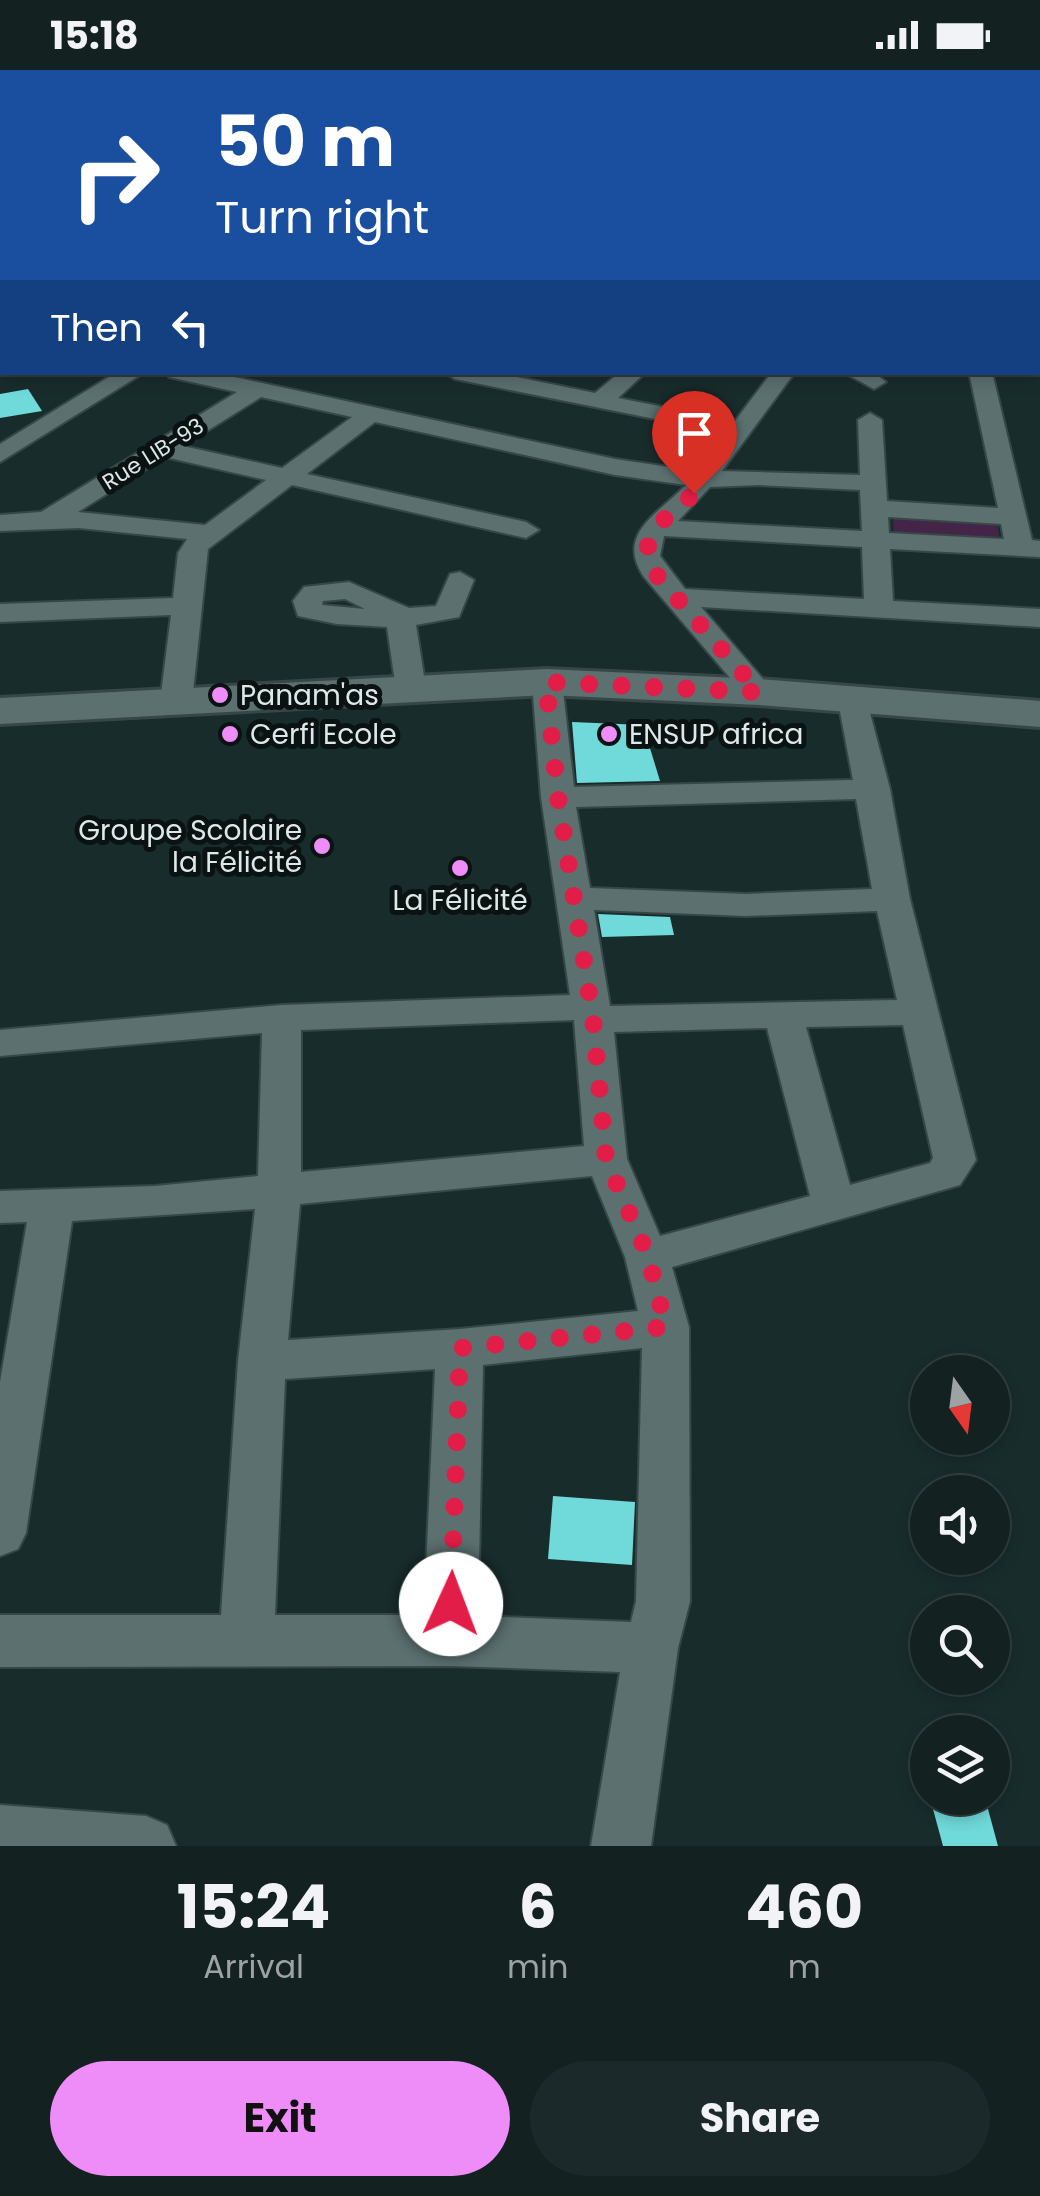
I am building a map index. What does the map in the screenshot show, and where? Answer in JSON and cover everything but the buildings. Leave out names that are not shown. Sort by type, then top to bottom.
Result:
[{"type":"street","points":[[0,455],[129,375]]},
{"type":"street","points":[[190,375],[615,467],[702,480],[759,478],[1013,517]]},
{"type":"street","points":[[600,402],[632,375]]},
{"type":"street","points":[[759,692],[676,597],[646,556],[647,542],[686,500],[782,375]]},
{"type":"street","points":[[981,375],[1013,477],[1013,517],[1030,548]]},
{"type":"street","points":[[454,432],[495,378],[740,429]]},
{"type":"street","points":[[288,396],[312,380]]},
{"type":"street","name":"Rue LIB-93","points":[[50,518],[256,390]]},
{"type":"street","points":[[176,702],[192,553],[209,534],[372,414]]},
{"type":"street","points":[[870,420],[879,609]]},
{"type":"street","points":[[162,449],[526,530]]},
{"type":"street","points":[[0,523],[50,518],[134,522],[209,534]]},
{"type":"street","points":[[656,528],[1030,548]]},
{"type":"street","points":[[410,689],[400,615],[448,611],[460,580]]},
{"type":"street","points":[[676,597],[1040,618]]},
{"type":"street","points":[[0,613],[186,606]]},
{"type":"street","points":[[546,682],[572,898],[592,1013],[606,1159],[648,1256],[666,1327],[664,1601],[651,1648],[621,1846]]},
{"type":"street","points":[[0,711],[546,682],[759,692],[1040,714]]},
{"type":"street","points":[[648,1256],[946,1174],[955,1160],[892,899],[854,701]]},
{"type":"street","points":[[558,797],[873,789]]},
{"type":"street","points":[[572,898],[746,905],[892,899]]},
{"type":"street","points":[[0,1043],[282,1018],[920,1012]]},
{"type":"street","points":[[783,1015],[834,1206]]},
{"type":"street","points":[[247,1639],[262,1361],[279,1190],[282,1018]]},
{"type":"street","points":[[0,1206],[52,1207],[279,1190],[606,1159]]},
{"type":"street","points":[[0,1533],[52,1207]]},
{"type":"street","points":[[262,1361],[460,1348],[666,1327]]},
{"type":"street","points":[[450,1640],[460,1348]]},
{"type":"street","points":[[0,1641],[450,1640],[651,1648]]},
{"type":"street","points":[[0,1835],[146,1846]]},
{"type":"shaded area","points":[[893,516],[997,522],[1000,541],[894,535]]},
{"type":"place","name":"Panam'as","points":[[220,695]]},
{"type":"place","name":"Cerfi Ecole","points":[[230,734]]},
{"type":"place","name":"ENSUP africa","points":[[609,734]]},
{"type":"place","name":"Groupe Scolaire la Félicité","points":[[322,846]]},
{"type":"place","name":"La Félicité","points":[[460,868]]},
{"type":"route","points":[[451,1604],[460,1348],[666,1327],[648,1256],[606,1159],[593,1018],[572,898],[546,682],[759,692],[654,572],[646,556],[647,542],[656,528],[694,493]]}]
